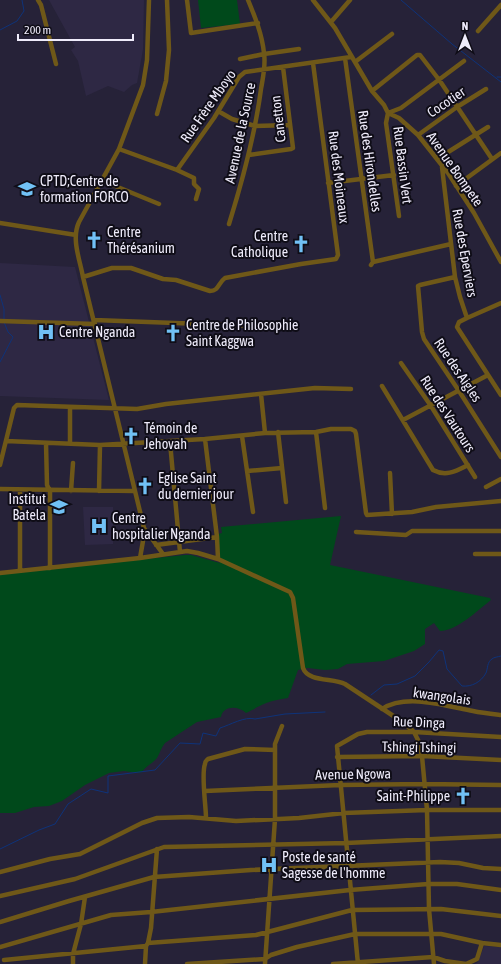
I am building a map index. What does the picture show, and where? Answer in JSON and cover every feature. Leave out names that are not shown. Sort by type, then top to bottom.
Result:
[{"type":"street","points":[[38,0],[42,6],[56,64]]},
{"type":"street","points":[[140,558],[144,528],[83,277],[76,232],[79,222],[118,149],[144,80],[147,60],[149,0]]},
{"type":"street","points":[[157,114],[167,73],[169,38],[167,0]]},
{"type":"street","points":[[187,0],[191,33],[258,23]]},
{"type":"street","name":"Avenue de la Source","points":[[229,224],[249,155],[264,69],[264,54],[258,23],[248,0]]},
{"type":"street","name":"Avenue Bompete","points":[[313,0],[331,22],[351,57],[372,90],[384,105],[388,114],[399,118],[418,135],[437,159],[478,220],[501,262]]},
{"type":"street","points":[[331,22],[350,0]]},
{"type":"street","points":[[478,31],[501,5]]},
{"type":"street","points":[[355,62],[392,34]]},
{"type":"street","points":[[240,59],[299,49]]},
{"type":"street","points":[[372,90],[418,55],[421,56],[440,81],[492,159]]},
{"type":"street","name":"Rue Frère Mboyo","points":[[177,170],[244,72],[351,57]]},
{"type":"street","name":"Rue des Hirondelles","points":[[346,58],[372,264],[451,244]]},
{"type":"street","name":"Rue Bassin Vert","points":[[399,216],[386,123],[388,114],[401,108],[440,81],[464,61]]},
{"type":"street","name":"Rue des Moineaux","points":[[83,277],[112,268],[131,268],[213,291],[216,290],[225,278],[334,259],[338,257],[313,63]]},
{"type":"street","name":"Canetton","points":[[249,155],[292,149],[283,67]]},
{"type":"street","name":"Cocotier","points":[[418,135],[457,107],[486,89]]},
{"type":"street","points":[[218,111],[232,119],[255,126],[290,125]]},
{"type":"street","points":[[437,159],[488,127]]},
{"type":"street","points":[[118,149],[177,170],[194,178],[194,184],[199,189],[196,199]]},
{"type":"street","points":[[456,186],[501,153]]},
{"type":"street","name":"Rue des Eperviers","points":[[442,167],[455,277],[467,318],[458,322],[457,327],[501,395]]},
{"type":"street","points":[[328,183],[394,175]]},
{"type":"street","points":[[102,181],[159,204]]},
{"type":"street","points":[[0,223],[76,235]]},
{"type":"street","name":"Rue des Aigles","points":[[455,277],[420,285],[418,288],[423,336],[501,457]]},
{"type":"street","points":[[467,318],[501,303]]},
{"type":"street","points":[[3,322],[95,322],[259,326]]},
{"type":"street","name":"Rue des Vautours","points":[[401,363],[431,406],[475,477]]},
{"type":"street","points":[[403,420],[488,375]]},
{"type":"street","points":[[382,386],[433,470],[443,474],[450,473],[468,465]]},
{"type":"street","points":[[0,464],[16,406],[140,409],[166,404],[315,388],[351,389]]},
{"type":"street","points":[[261,394],[265,433]]},
{"type":"street","points":[[70,408],[70,443]]},
{"type":"street","points":[[6,441],[123,444],[170,442],[278,432],[316,432],[331,429],[352,429],[355,431],[366,514],[369,516],[501,501]]},
{"type":"street","points":[[278,432],[286,502]]},
{"type":"street","points":[[316,432],[325,508]]},
{"type":"street","points":[[242,436],[253,512]]},
{"type":"street","points":[[205,439],[217,536],[218,559]]},
{"type":"street","points":[[170,442],[180,552]]},
{"type":"street","points":[[46,443],[48,485],[50,490],[50,568]]},
{"type":"street","points":[[99,491],[100,444]]},
{"type":"street","points":[[71,491],[73,463]]},
{"type":"street","points":[[247,471],[282,468]]},
{"type":"street","points":[[390,473],[392,514]]},
{"type":"street","points":[[486,487],[501,479]]},
{"type":"street","points":[[0,489],[134,491]]},
{"type":"street","points":[[20,490],[20,570]]},
{"type":"street","points":[[144,528],[163,554]]},
{"type":"street","points":[[356,532],[406,535],[412,531],[501,531]]},
{"type":"street","points":[[156,545],[217,536]]},
{"type":"street","points":[[0,573],[140,558],[180,552],[198,553],[218,559],[290,592],[293,598],[304,672],[313,677],[342,683],[404,724],[414,732],[419,742],[422,756],[427,810],[429,909],[434,964]]},
{"type":"street","points":[[475,554],[501,554]]},
{"type":"street","name":"kwangolais","points":[[382,709],[388,705],[398,702],[419,702],[501,715]]},
{"type":"street","points":[[265,961],[275,819],[275,750],[276,737],[282,726]]},
{"type":"street","name":"Rue Dinga","points":[[337,757],[336,749],[339,744],[364,732],[414,732],[501,737]]},
{"type":"street","points":[[206,818],[205,763],[208,759],[245,749],[275,750]]},
{"type":"street","name":"Tshingi Tshingi","points":[[337,757],[422,756],[501,760]]},
{"type":"street","points":[[337,757],[344,813],[358,963]]},
{"type":"street","name":"Avenue Ngowa","points":[[205,791],[340,785],[501,785]]},
{"type":"street","points":[[0,872],[50,859],[80,854],[142,823],[157,818],[189,817],[236,821],[344,813],[427,810],[501,810]]},
{"type":"street","points":[[0,896],[75,878],[164,847],[346,843],[501,836]]},
{"type":"street","points":[[145,964],[157,849]]},
{"type":"street","points":[[0,922],[154,877],[239,870],[428,863],[458,863],[483,868],[501,869]]},
{"type":"street","points":[[0,947],[111,915],[269,900],[350,890],[428,884],[457,884],[501,890]]},
{"type":"street","points":[[73,964],[73,954],[75,953],[85,897]]},
{"type":"street","points":[[4,960],[147,944],[256,935],[352,910],[454,909],[501,916]]},
{"type":"street","points":[[187,964],[265,961],[271,955],[297,947],[355,934],[441,934],[482,944],[501,945]]},
{"type":"street","points":[[334,964],[433,957],[445,961],[466,964],[477,960],[482,944]]},
{"type":"shaded area","points":[[49,0],[144,0],[143,49],[137,83],[132,85],[124,92],[108,86],[86,96],[78,61],[71,50],[75,47]]},
{"type":"shaded area","name":"Centre Nganda","points":[[0,263],[75,267],[109,400],[0,396]]},
{"type":"shaded area","name":"Centre hospitalier Nganda","points":[[83,507],[113,507],[113,544],[85,545]]},
{"type":"shaded area","points":[[484,946],[501,947],[501,964],[475,964],[478,962]]},
{"type":"green space","points":[[198,0],[237,0],[240,24],[201,28]]},
{"type":"green space","points":[[341,516],[330,565],[490,598],[491,600],[453,628],[440,631],[434,623],[425,629],[425,644],[414,651],[384,661],[347,664],[338,669],[325,670],[308,668],[298,670],[288,698],[270,702],[246,713],[236,708],[228,709],[222,713],[221,717],[197,722],[165,743],[157,758],[142,772],[137,773],[124,771],[109,773],[85,785],[62,801],[49,806],[34,807],[15,813],[0,813],[0,574],[185,555],[191,555],[220,563],[218,534],[222,533],[221,527]]},
{"type":"waterway","points":[[0,30],[17,21],[24,11],[22,0]]},
{"type":"waterway","points":[[401,0],[452,44],[501,82]]},
{"type":"waterway","points":[[0,295],[4,309],[4,319]]},
{"type":"waterway","points":[[0,362],[13,337],[8,332],[4,322]]},
{"type":"waterway","points":[[371,695],[384,685],[397,684],[415,676],[439,650],[443,651],[447,669],[462,686],[473,685],[479,681],[486,673],[490,660],[501,656]]},
{"type":"waterway","points":[[0,849],[55,824],[68,804],[91,789],[108,793],[108,776],[155,770],[180,743],[200,744],[203,733],[216,736],[220,728],[251,718],[255,719],[285,714],[325,712]]},
{"type":"place","name":"CPTD;Centre de formation FORCO","points":[[27,189]]},
{"type":"place","name":"Centre Thérésanium","points":[[94,240]]},
{"type":"place","name":"Centre Catholique","points":[[301,244]]},
{"type":"place","name":"Centre Nganda","points":[[46,332]]},
{"type":"place","name":"Centre de Philosophie Saint Kaggwa","points":[[173,333]]},
{"type":"place","name":"Témoin de Jehovah","points":[[131,436]]},
{"type":"place","name":"Eglise Saint du dernier jour","points":[[145,486]]},
{"type":"place","name":"Institut Batela","points":[[59,507]]},
{"type":"place","name":"Centre hospitalier Nganda","points":[[99,526]]},
{"type":"place","name":"Saint-Philippe","points":[[463,796]]},
{"type":"place","name":"Poste de santé Sagesse de l'homme","points":[[269,865]]}]
